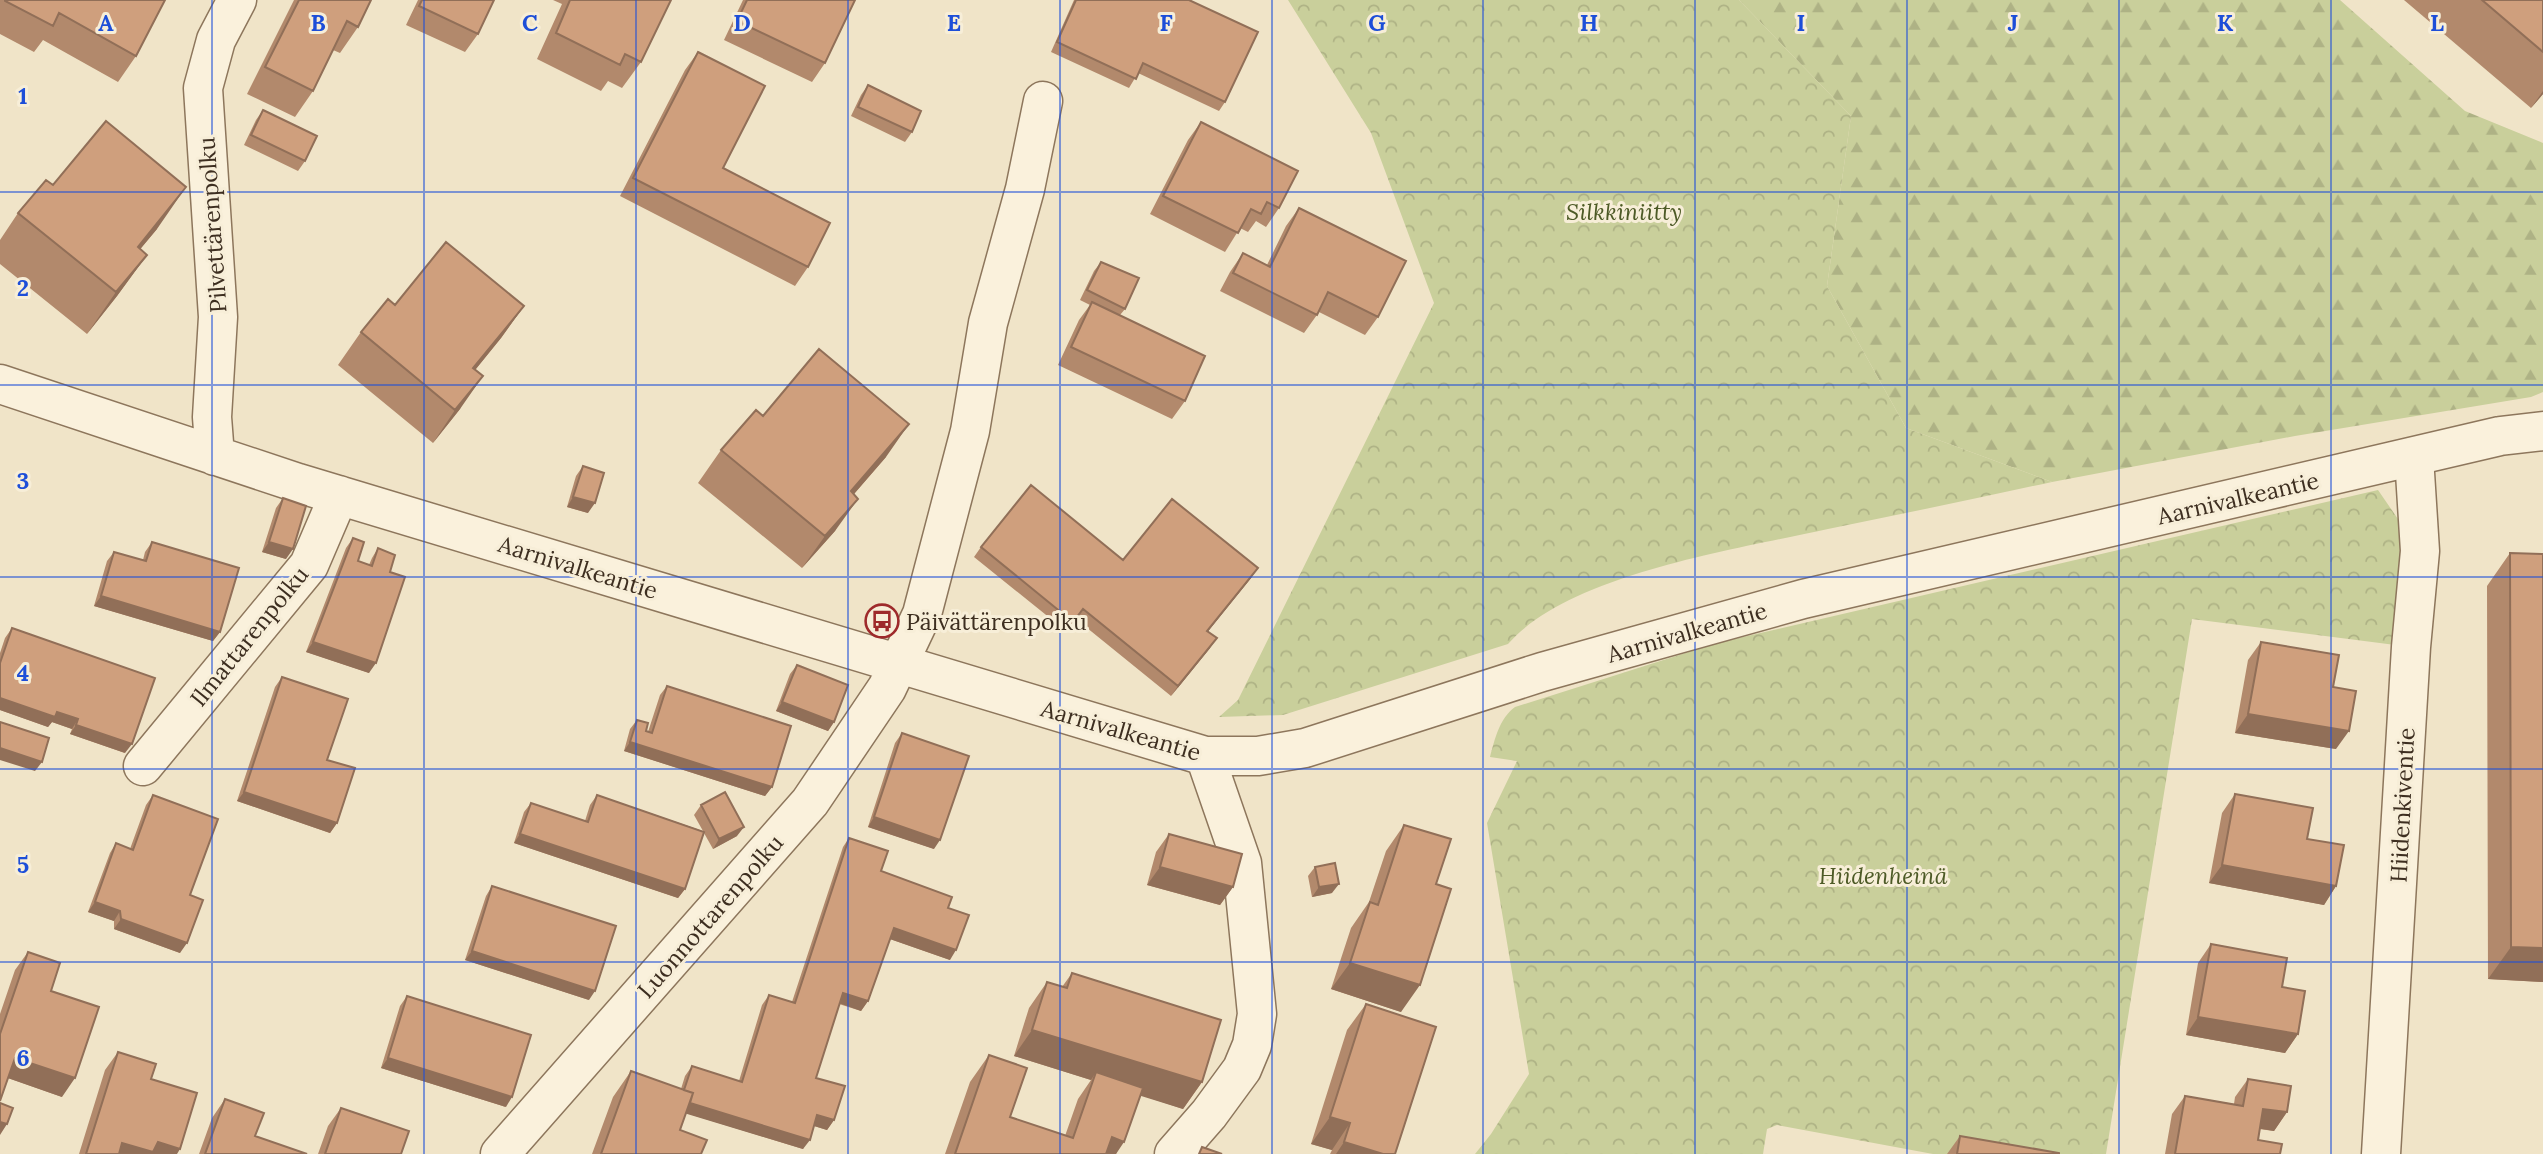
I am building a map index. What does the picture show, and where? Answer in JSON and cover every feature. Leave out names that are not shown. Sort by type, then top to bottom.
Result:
[{"type":"street","name":"Pilvettärenpolku","points":[[215,456],[212,418],[218,317],[203,88],[216,40],[237,0]]},
{"type":"street","points":[[899,664],[919,622],[970,431],[988,323],[1025,189],[1043,101]]},
{"type":"street","name":"Aarnivalkeantie","points":[[0,384],[339,495],[1205,756],[1258,756],[1305,748],[1542,672],[1803,599],[2500,436],[2543,430]]},
{"type":"street","name":"Aarnivalkeantie","points":[[2500,436],[2543,419]]},
{"type":"street","name":"Hiidenkiventie","points":[[2381,1154],[2420,551],[2414,457]]},
{"type":"street","name":"Ilmattarenpolku","points":[[144,766],[309,565],[339,495]]},
{"type":"street","name":"Luonnottarenpolku","points":[[500,1154],[810,802],[849,748],[899,664]]},
{"type":"street","points":[[1174,1154],[1209,1114],[1242,1069],[1252,1045],[1257,1014],[1242,863],[1205,756]]},
{"type":"green space","name":"Silkkiniitty","points":[[1288,0],[1739,0],[1851,116],[1827,286],[1906,428],[2052,482],[1657,568],[1571,599],[1536,620],[1508,644],[1283,715],[1219,717],[1238,700],[1434,303],[1371,133]]},
{"type":"green space","points":[[1739,0],[2340,0],[2465,111],[2543,143],[2543,392],[2531,397],[2295,436],[2052,482],[1906,428],[1827,286],[1851,116]]},
{"type":"green space","name":"Hiidenheinä","points":[[2378,490],[2420,551],[2411,647],[2192,619],[2106,1154],[1933,1154],[1777,1125],[1767,1129],[1763,1154],[1475,1154],[1529,1074],[1487,823],[1517,761],[1490,757],[1501,723],[1515,707],[1717,643]]},
{"type":"building","points":[[5,0],[165,0],[136,56],[59,13],[53,26]]},
{"type":"building","points":[[299,0],[371,0],[358,27],[347,21],[313,91],[265,67]]},
{"type":"building","points":[[422,0],[494,0],[478,34],[419,6]]},
{"type":"building","points":[[570,0],[671,0],[641,62],[625,54],[620,65],[556,33]]},
{"type":"building","points":[[747,0],[855,0],[825,63],[737,21]]},
{"type":"building","points":[[1076,0],[1189,0],[1258,32],[1225,102],[1143,63],[1136,79],[1057,42]]},
{"type":"building","points":[[2482,0],[2543,0],[2543,52]]},
{"type":"building","points":[[698,52],[765,86],[723,168],[830,223],[808,267],[633,178]]},
{"type":"building","points":[[868,85],[921,111],[912,132],[858,107]]},
{"type":"building","points":[[263,110],[317,136],[305,161],[251,135]]},
{"type":"building","points":[[106,121],[186,187],[138,247],[147,255],[116,292],[18,213],[46,180],[53,185]]},
{"type":"building","points":[[1201,122],[1298,171],[1279,208],[1267,202],[1261,214],[1251,209],[1238,233],[1163,196]]},
{"type":"building","points":[[1299,208],[1406,261],[1378,317],[1328,292],[1317,315],[1233,273],[1243,253],[1270,267]]},
{"type":"building","points":[[446,242],[524,306],[473,368],[483,376],[455,410],[361,332],[388,299],[395,305]]},
{"type":"building","points":[[1101,262],[1139,278],[1125,309],[1087,290]]},
{"type":"building","points":[[1092,302],[1205,356],[1185,401],[1071,347]]},
{"type":"building","points":[[819,349],[909,424],[851,491],[858,499],[825,536],[721,450],[756,410],[763,416]]},
{"type":"building","points":[[583,466],[604,473],[595,503],[573,497]]},
{"type":"building","points":[[1031,485],[1123,560],[1172,499],[1258,568],[1207,631],[1217,638],[1178,686],[1083,609],[1073,622],[981,547]]},
{"type":"building","points":[[283,498],[306,506],[293,549],[269,542]]},
{"type":"building","points":[[353,538],[364,542],[358,561],[372,566],[378,548],[395,555],[390,572],[405,577],[376,663],[313,642]]},
{"type":"building","points":[[152,542],[239,568],[220,632],[101,596],[114,552],[146,561]]},
{"type":"building","points":[[2510,553],[2543,554],[2543,948],[2511,947]]},
{"type":"building","points":[[12,628],[155,678],[132,744],[76,725],[78,719],[57,712],[55,717],[0,698],[0,663]]},
{"type":"building","points":[[2261,642],[2339,655],[2333,687],[2356,691],[2349,731],[2248,714]]},
{"type":"building","points":[[797,665],[848,685],[834,722],[782,702]]},
{"type":"building","points":[[282,677],[348,699],[327,760],[355,768],[337,823],[244,792]]},
{"type":"building","points":[[667,686],[791,726],[772,787],[630,742],[637,720],[648,723],[646,731],[652,733]]},
{"type":"building","points":[[0,722],[49,738],[42,762],[0,748]]},
{"type":"building","points":[[902,733],[969,756],[940,840],[874,817]]},
{"type":"building","points":[[725,792],[744,827],[719,839],[701,805]]},
{"type":"building","points":[[2235,794],[2313,808],[2307,839],[2344,845],[2336,886],[2222,865]]},
{"type":"building","points":[[153,795],[218,819],[190,895],[203,900],[187,943],[121,919],[120,911],[95,902],[116,843],[133,850]]},
{"type":"building","points":[[597,795],[704,832],[685,889],[520,834],[531,803],[588,822]]},
{"type":"building","points":[[1404,825],[1451,839],[1436,884],[1451,889],[1420,985],[1350,963],[1370,902],[1378,905]]},
{"type":"building","points":[[1169,834],[1242,854],[1233,887],[1160,867]]},
{"type":"building","points":[[849,838],[888,851],[881,871],[952,897],[948,908],[969,915],[956,950],[894,928],[868,1001],[843,993],[816,1078],[845,1086],[834,1120],[817,1115],[810,1140],[690,1103],[693,1093],[684,1090],[692,1066],[742,1082],[769,995],[795,1003]]},
{"type":"building","points":[[1335,863],[1339,884],[1319,887],[1315,867]]},
{"type":"building","points":[[492,886],[616,926],[595,991],[472,951]]},
{"type":"building","points":[[2211,944],[2287,958],[2282,987],[2305,991],[2298,1034],[2198,1017]]},
{"type":"building","points":[[28,952],[60,963],[51,991],[99,1007],[75,1078],[15,1058],[0,1101],[0,1034]]},
{"type":"building","points":[[1072,973],[1221,1020],[1202,1082],[1032,1030],[1047,982],[1067,988]]},
{"type":"building","points":[[407,996],[531,1035],[512,1097],[388,1058]]},
{"type":"building","points":[[1366,1004],[1436,1027],[1395,1154],[1383,1154],[1344,1142],[1350,1123],[1330,1117]]},
{"type":"building","points":[[118,1052],[156,1064],[151,1079],[197,1093],[180,1149],[158,1142],[153,1152],[122,1143],[119,1154],[86,1154]]},
{"type":"building","points":[[989,1055],[1027,1068],[1010,1117],[1073,1138],[1096,1072],[1143,1088],[1124,1142],[1112,1137],[1106,1154],[955,1154]]},
{"type":"building","points":[[631,1071],[693,1093],[680,1130],[707,1140],[701,1154],[601,1154]]},
{"type":"building","points":[[2248,1079],[2291,1086],[2287,1112],[2263,1109],[2258,1140],[2282,1144],[2280,1154],[2175,1154],[2185,1096],[2243,1106]]},
{"type":"building","points":[[225,1099],[264,1113],[255,1136],[307,1154],[205,1154]]},
{"type":"building","points":[[0,1103],[13,1108],[7,1124],[0,1122]]},
{"type":"building","points":[[341,1108],[409,1131],[401,1154],[325,1154]]},
{"type":"building","points":[[1960,1136],[2059,1153],[2059,1154],[1957,1154]]},
{"type":"building","points":[[1202,1147],[1222,1154],[1199,1154]]},
{"type":"place","name":"Päivättärenpolku","points":[[882,621]]}]
